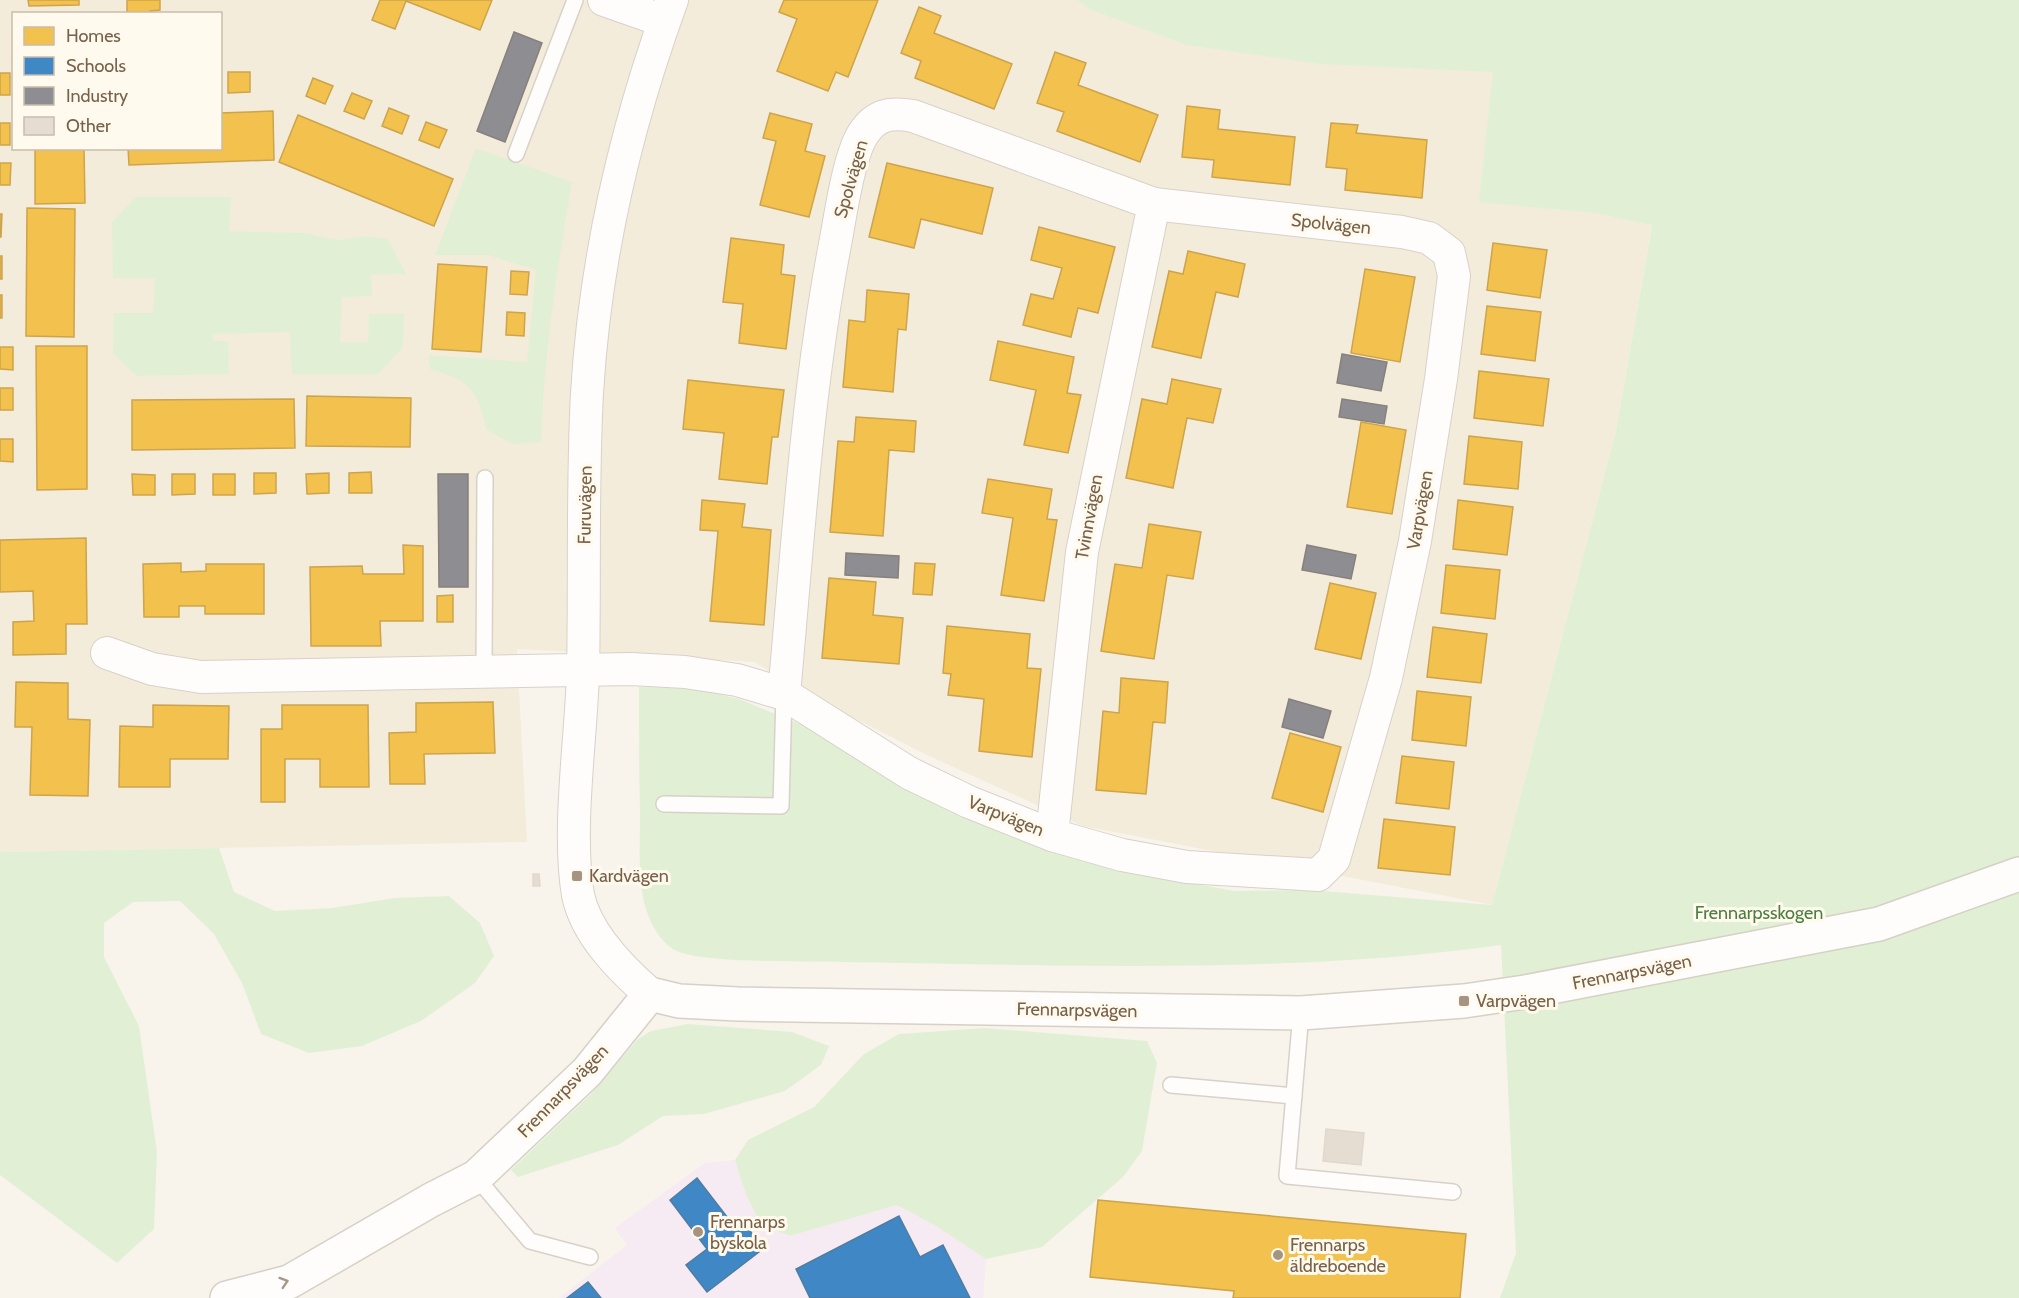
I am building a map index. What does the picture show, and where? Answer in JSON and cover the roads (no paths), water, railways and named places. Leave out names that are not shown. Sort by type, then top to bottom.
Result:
[{"type":"street","points":[[604,0],[668,10]]},
{"type":"street","name":"Furuvägen","points":[[650,994],[622,970],[597,935],[579,897],[575,819],[583,671],[588,392],[599,278],[622,162],[668,10]]},
{"type":"street","name":"Spolvägen","points":[[784,694],[822,308],[846,184],[862,135],[877,118],[894,113],[913,116],[1154,204],[1402,232],[1429,238],[1449,253]]},
{"type":"street","name":"Tvinnvägen","points":[[1052,835],[1082,552],[1154,204]]},
{"type":"street","name":"Varpvägen","points":[[583,671],[685,672],[738,680],[784,694],[909,773],[969,802],[1052,835],[1122,855],[1198,868],[1318,875],[1334,859],[1386,678],[1415,541],[1441,379],[1454,276],[1449,253]]},
{"type":"street","points":[[107,653],[152,669],[201,677],[484,670],[583,671]]},
{"type":"street","name":"Frennarpsvägen","points":[[228,1298],[289,1281],[476,1177],[587,1072],[650,994],[679,1000],[738,1004],[1301,1013],[1464,1001],[1537,990],[1879,924],[2019,874]]},
{"type":"lane","points":[[516,154],[575,0]]},
{"type":"lane","points":[[484,670],[485,478]]},
{"type":"lane","points":[[664,804],[781,806],[784,694]]},
{"type":"lane","points":[[1301,1013],[1287,1176],[1454,1192]]},
{"type":"lane","points":[[1170,1085],[1294,1096]]},
{"type":"lane","points":[[476,1177],[530,1241],[590,1257]]},
{"type":"place","name":"Kardvägen","points":[[577,876]]},
{"type":"place","name":"Varpvägen","points":[[1464,1001]]},
{"type":"place","name":"Frennarps byskola","points":[[698,1232]]},
{"type":"place","name":"Frennarps äldreboende","points":[[1278,1255]]},
{"type":"park label","name":"Frennarpsskogen","points":[[1759,913]]}]
